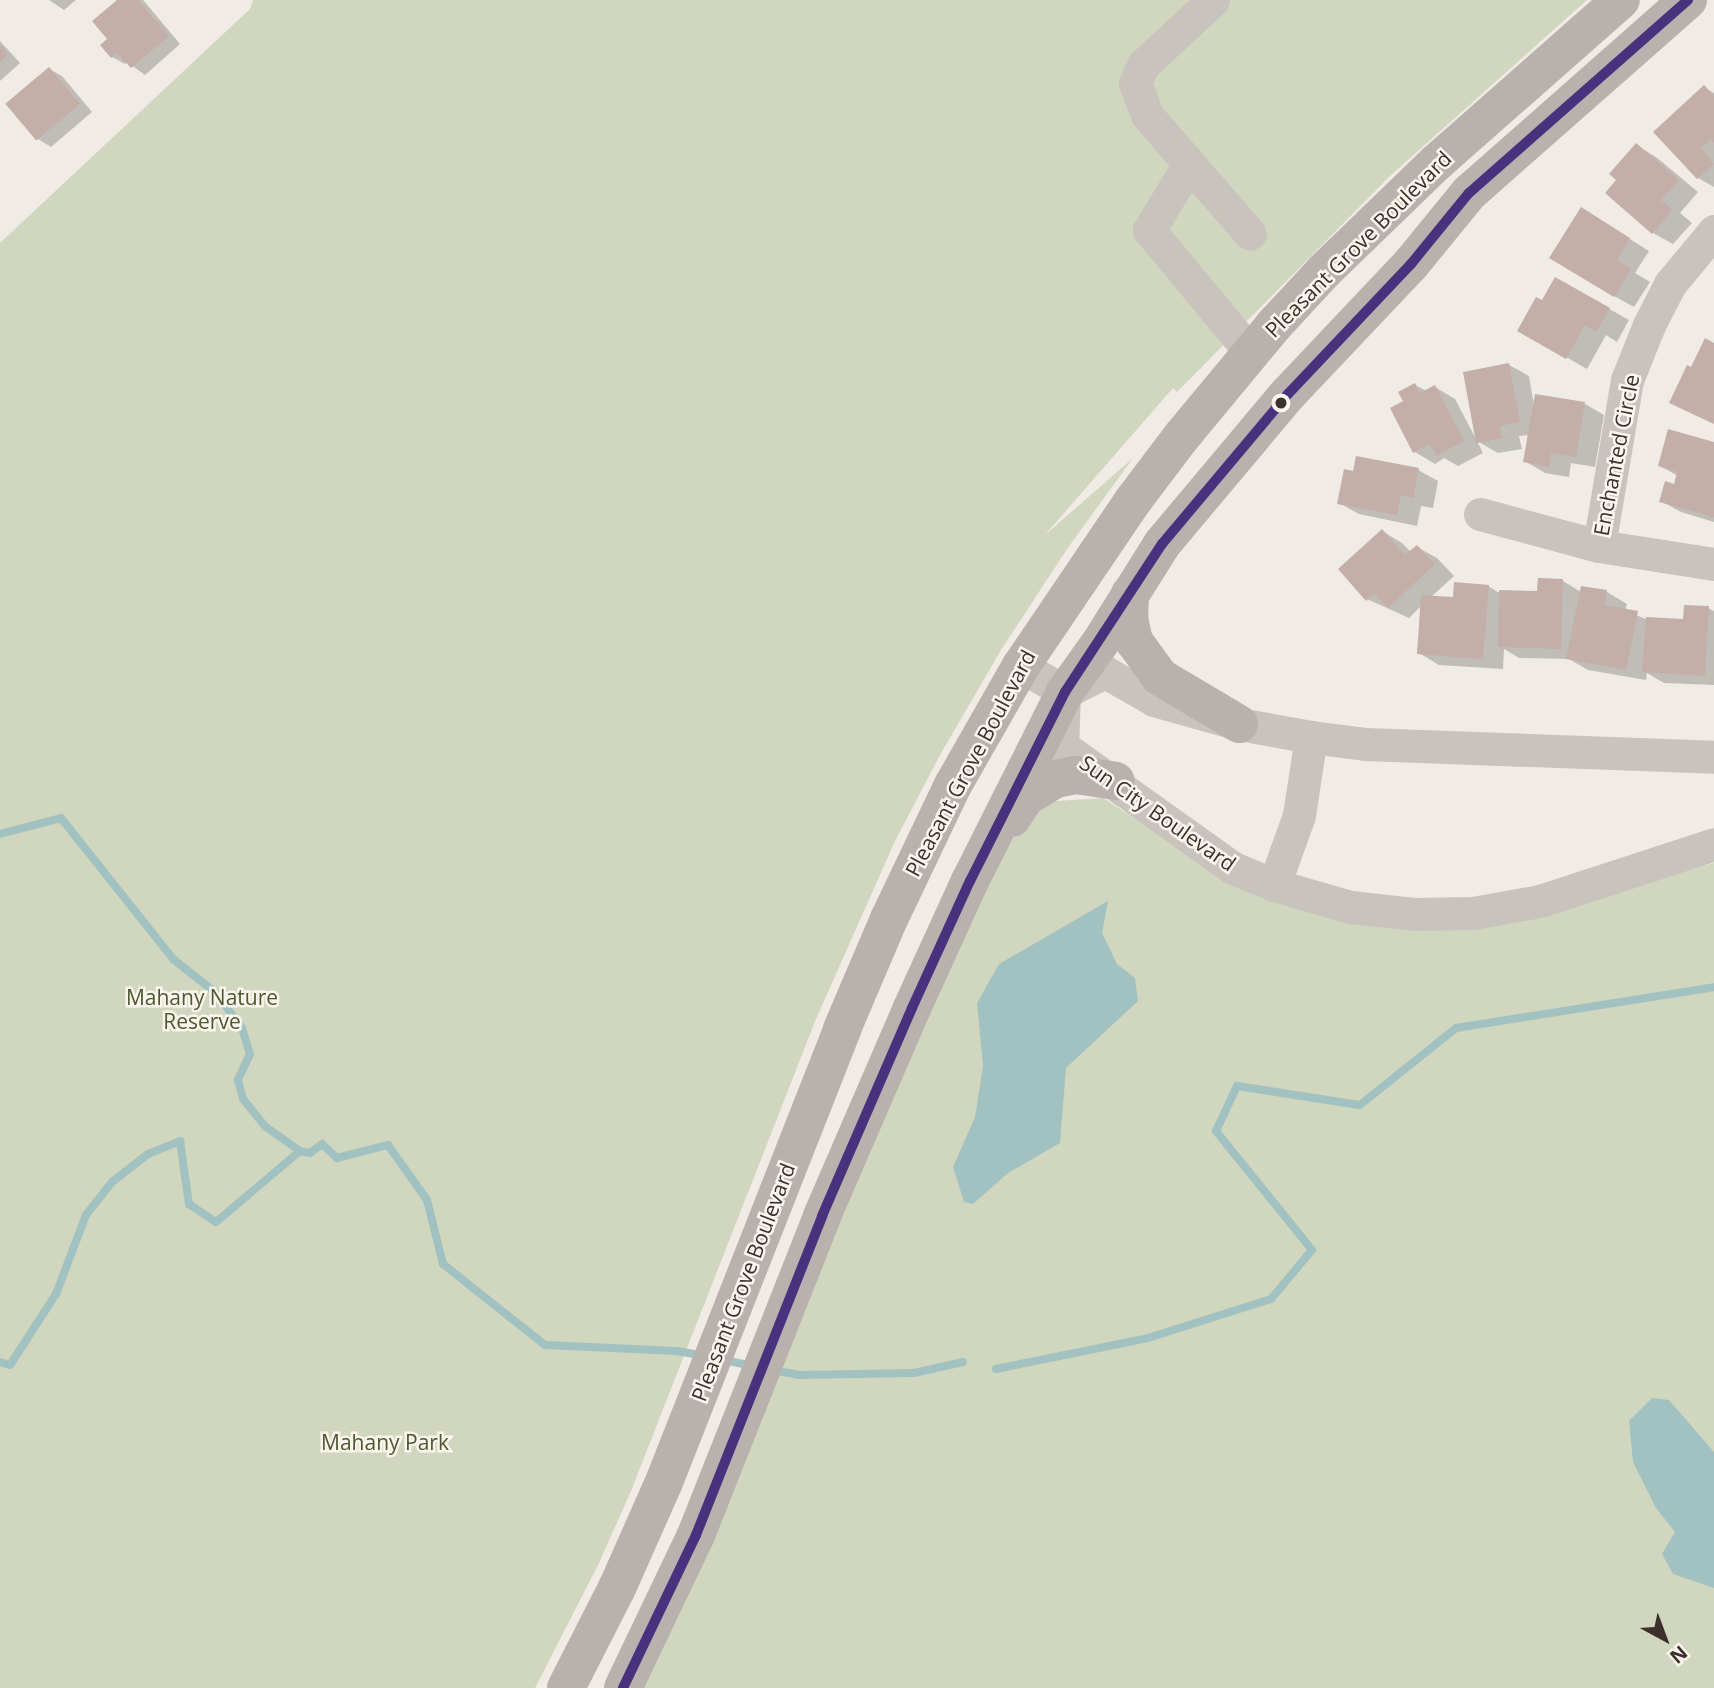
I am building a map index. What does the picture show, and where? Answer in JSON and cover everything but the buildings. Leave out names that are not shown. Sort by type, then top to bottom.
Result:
[{"type":"main road","name":"Pleasant Grove Boulevard","points":[[566,1688],[617,1588],[694,1409],[842,1029],[909,875],[953,785],[1021,666],[1132,502],[1251,354],[1324,271],[1437,162],[1621,0]]},
{"type":"main road","name":"Pleasant Grove Boulevard","points":[[623,1688],[696,1535],[822,1216],[970,881],[1065,692],[1162,544],[1287,394],[1412,264],[1469,193],[1688,0]]},
{"type":"main road","points":[[1130,593],[1129,618],[1134,642],[1160,677],[1239,724]]},
{"type":"main road","points":[[970,881],[1025,798],[1048,783],[1076,775],[1116,781]]},
{"type":"street","points":[[1213,0],[1143,65],[1135,83],[1147,115],[1250,234]]},
{"type":"street","points":[[1189,164],[1150,230],[1251,354]]},
{"type":"street","name":"Enchanted Circle","points":[[1714,231],[1670,284],[1649,325],[1628,380],[1599,546],[1714,564]]},
{"type":"street","points":[[1480,514],[1599,546]]},
{"type":"street","points":[[1021,666],[1065,692],[1105,672],[1154,700],[1239,724],[1311,737],[1365,744],[1714,757]]},
{"type":"street","name":"Sun City Boulevard","points":[[1065,692],[1062,746],[1116,781],[1233,869],[1274,885],[1350,907],[1414,914],[1473,913],[1540,901],[1714,844]]},
{"type":"street","points":[[1274,885],[1299,815],[1311,737]]},
{"type":"green space","points":[[253,0],[1587,0],[1390,176],[1177,392],[1173,388],[1044,536],[1133,458],[1067,549],[1001,650],[940,755],[895,841],[816,1019],[631,1491],[599,1563],[535,1688],[0,1688],[0,243],[250,9]]},
{"type":"green space","points":[[1103,798],[1226,877],[1520,916],[1714,863],[1714,1688],[632,1688],[845,1189],[1017,825],[1042,802]]},
{"type":"water","points":[[1108,901],[1102,933],[1117,964],[1135,978],[1138,1001],[1066,1068],[1060,1143],[1008,1173],[973,1204],[964,1202],[953,1167],[975,1117],[983,1066],[977,1003],[999,964]]},
{"type":"water","points":[[1652,1398],[1669,1400],[1714,1452],[1714,1588],[1673,1574],[1662,1554],[1675,1532],[1656,1508],[1633,1462],[1629,1421]]},
{"type":"waterway","points":[[0,834],[61,818],[173,959],[215,992],[242,1028],[250,1054],[238,1080],[243,1099],[266,1127],[300,1151]]},
{"type":"waterway","points":[[996,1369],[1148,1338],[1271,1299],[1312,1250],[1216,1131],[1237,1086],[1360,1105],[1456,1028],[1714,987]]},
{"type":"waterway","points":[[0,1362],[10,1365],[56,1294],[86,1215],[112,1182],[148,1154],[180,1141],[189,1204],[216,1222],[300,1151],[310,1153],[322,1144],[337,1158],[388,1145],[427,1200],[443,1264],[545,1345],[677,1351],[704,1356]]},
{"type":"waterway","points":[[724,1360],[752,1366]]},
{"type":"waterway","points":[[772,1370],[799,1375],[914,1373],[963,1362]]},
{"type":"transit line","points":[[623,1688],[696,1535],[822,1216],[912,1008],[970,881],[1065,692],[1162,544],[1288,394],[1411,264],[1469,193],[1688,0]]},
{"type":"park label","name":"Mahany Nature Reserve","points":[[202,1009]]},
{"type":"park label","name":"Mahany Park","points":[[385,1442]]}]
